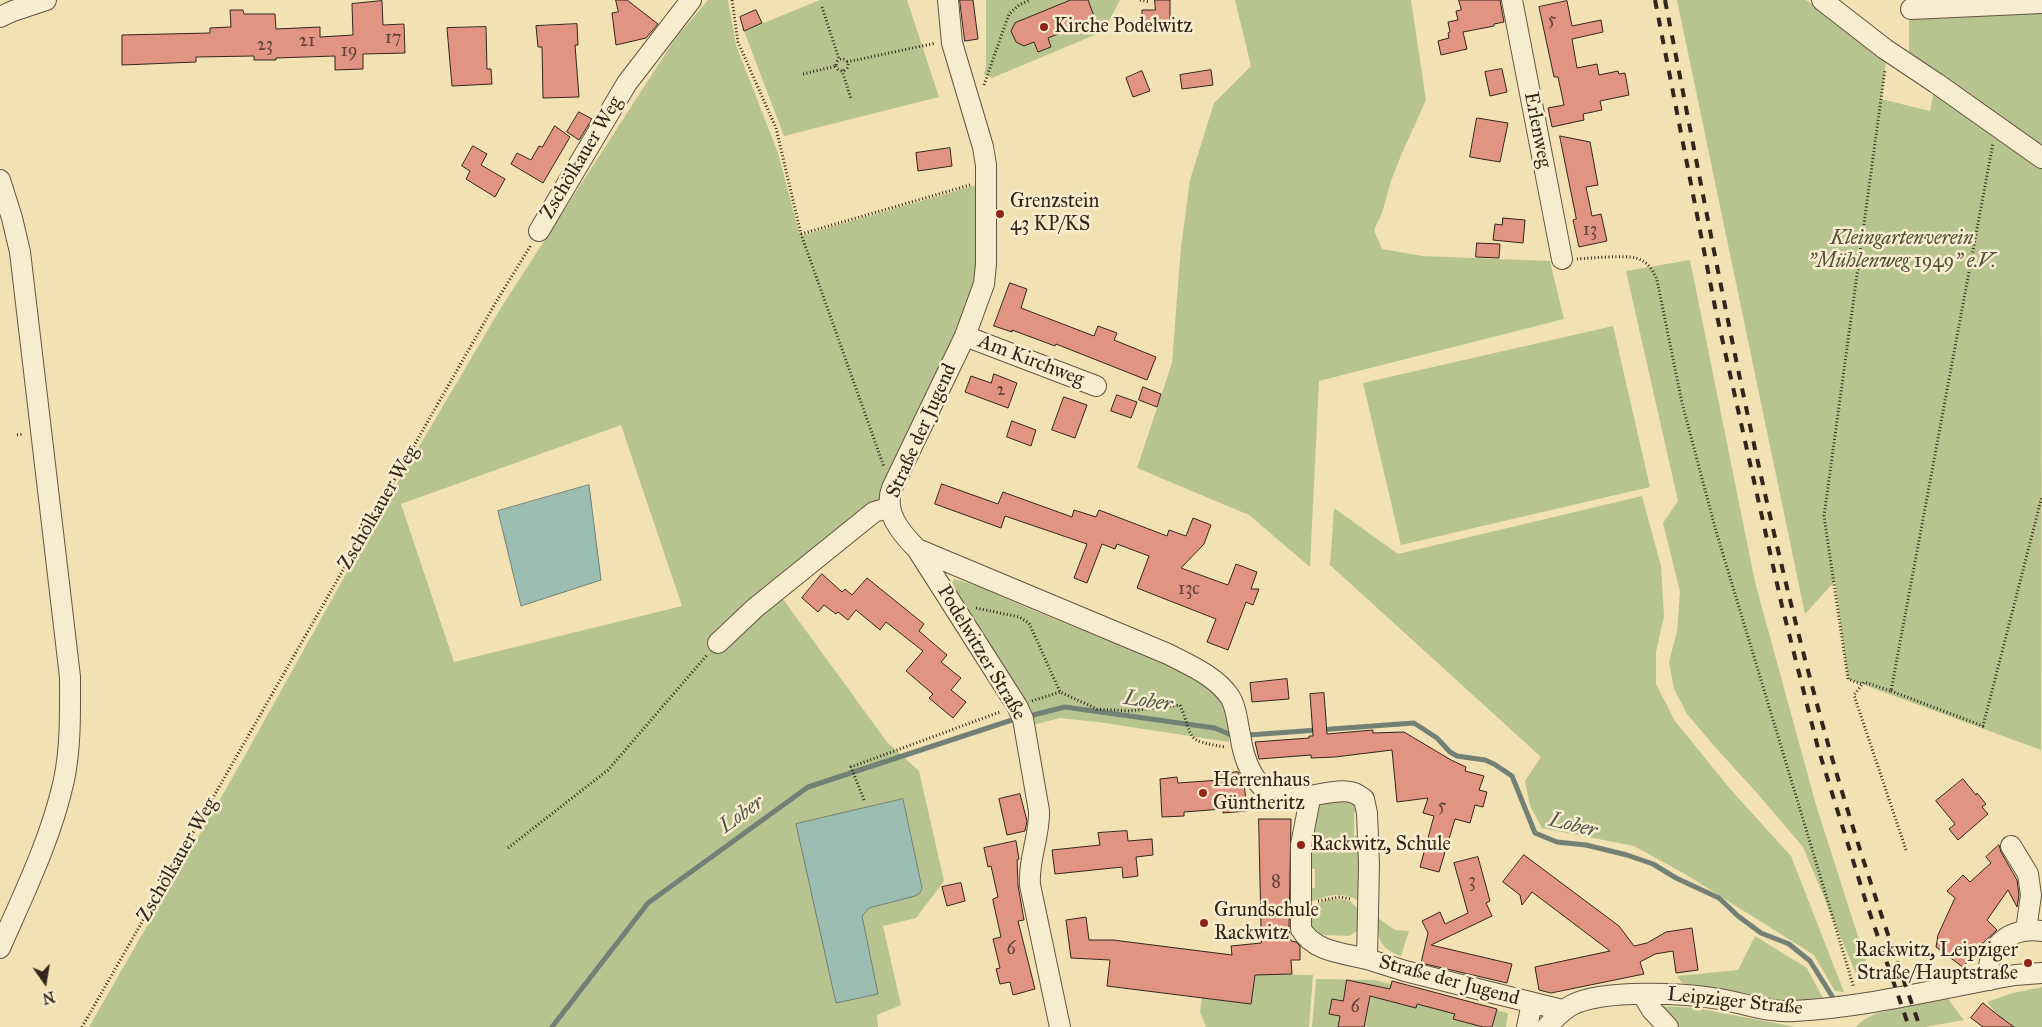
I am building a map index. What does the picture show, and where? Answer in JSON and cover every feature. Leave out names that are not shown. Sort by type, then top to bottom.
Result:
[{"type":"street","points":[[0,17],[46,0]]},
{"type":"street","name":"Zschölkauer Weg","points":[[539,231],[627,83],[691,0]]},
{"type":"street","name":"Straße der Jugend","points":[[948,0],[952,39],[983,147],[986,164],[985,277],[965,336],[890,498],[906,538],[918,550],[1168,654],[1203,672],[1231,698],[1236,712],[1242,746],[1251,771],[1260,785],[1272,795],[1284,798],[1353,792],[1364,799],[1367,813],[1369,865],[1367,960]]},
{"type":"street","name":"Erlenweg","points":[[1512,0],[1562,259]]},
{"type":"street","points":[[1822,0],[1888,51],[2042,158]]},
{"type":"street","points":[[1911,9],[2042,3]]},
{"type":"street","points":[[0,180],[20,252],[70,677],[70,715],[64,779],[55,814],[32,874],[0,948]]},
{"type":"street","name":"Am Kirchweg","points":[[965,336],[1096,386]]},
{"type":"street","points":[[718,644],[755,608],[890,498]]},
{"type":"street","name":"Podelwitzer Straße","points":[[918,550],[1017,706],[1023,719],[1039,811],[1039,821],[1030,866],[1033,904],[1060,1027]]},
{"type":"street","name":"Straße der Jugend","points":[[1308,796],[1310,804],[1301,845],[1301,929],[1305,937],[1316,946],[1562,1010]]},
{"type":"street","points":[[1990,980],[1988,969],[1990,959],[1999,944],[2014,934],[2034,930],[2028,874],[2011,846]]},
{"type":"street","name":"Leipziger Straße","points":[[1547,1027],[1562,1010],[1574,1004],[1609,996],[1684,995],[1720,999],[1768,1010],[1829,1018],[1859,1003],[1990,980],[2042,973]]},
{"type":"street","points":[[1643,995],[1652,1010],[1668,1027]]},
{"type":"street","name":"Straße der Jugend","points":[[1527,1027],[1532,1002]]},
{"type":"path","points":[[732,0],[738,42],[776,128],[801,234],[890,498]]},
{"type":"path","points":[[982,91],[1009,14],[1019,5],[1030,0]]},
{"type":"path","points":[[1140,0],[1150,2]]},
{"type":"path","points":[[822,7],[839,59],[836,66]]},
{"type":"path","points":[[839,59],[845,59],[848,62],[952,39]]},
{"type":"path","points":[[1888,51],[1824,516],[1848,680],[1861,684],[1864,682],[1891,691],[1983,726],[2042,496]]},
{"type":"path","points":[[842,70],[847,68],[848,62]]},
{"type":"path","points":[[803,74],[836,66],[842,70],[851,98]]},
{"type":"path","points":[[1891,691],[1994,139]]},
{"type":"path","points":[[801,234],[985,181]]},
{"type":"path","name":"Zschölkauer Weg","points":[[82,1027],[496,302],[539,231]]},
{"type":"path","points":[[1562,259],[1636,258],[1644,262],[1654,272],[1682,403],[1716,531],[1859,1003]]},
{"type":"path","points":[[971,604],[979,610],[1020,618],[1029,623],[1060,692],[1098,709],[1129,711],[1180,705],[1187,720],[1189,734],[1199,743],[1231,748],[1242,746]]},
{"type":"path","points":[[508,848],[608,770],[718,644]]},
{"type":"path","points":[[1861,684],[1854,695],[1906,850]]},
{"type":"path","points":[[864,800],[851,767],[1060,692]]},
{"type":"path","points":[[1301,907],[1326,898],[1340,897],[1351,899],[1359,904],[1368,915]]},
{"type":"green space","points":[[708,0],[728,0],[736,45],[778,153],[800,236],[980,184],[976,287],[885,495],[724,631],[780,595],[887,742],[919,771],[944,881],[916,918],[883,926],[901,1005],[877,1015],[878,1027],[89,1027],[247,752],[381,511],[502,306],[675,39]],"holes":[[[621,425],[682,606],[454,662],[401,504]],[[903,799],[922,888],[920,893],[869,908],[862,916]]]},
{"type":"green space","points":[[820,0],[907,0],[939,97],[784,136],[744,31]]},
{"type":"green space","points":[[986,0],[1120,0],[1104,31],[992,78],[984,74],[986,67]]},
{"type":"green space","points":[[1235,0],[1411,0],[1426,100],[1402,153],[1391,181],[1382,213],[1374,230],[1382,249],[1422,256],[1550,261],[1564,319],[1319,381],[1310,567],[1249,515],[1137,468],[1172,363],[1181,247],[1190,180],[1214,103],[1251,66]]},
{"type":"green space","name":"Kleingartenverein \"Mühlenweg 1949\" e.V.","points":[[1677,0],[1806,0],[1887,54],[1881,99],[1930,111],[1935,85],[2042,163],[2041,750],[1848,679],[1835,581],[1805,614]]},
{"type":"green space","points":[[1909,0],[2042,0],[2042,149],[1909,52]]},
{"type":"green space","points":[[1690,260],[1755,582],[1816,805],[1872,980],[1859,981],[1803,847],[1687,714],[1674,689],[1669,662],[1677,631],[1680,592],[1663,523],[1678,501],[1626,271]]},
{"type":"green space","points":[[1613,326],[1650,487],[1401,545],[1363,383]]},
{"type":"green space","points":[[1642,496],[1661,566],[1664,616],[1656,652],[1656,684],[1675,721],[1731,790],[1791,856],[1844,992],[1835,991],[1814,955],[1685,874],[1634,846],[1542,828],[1530,806],[1525,781],[1541,757],[1330,565],[1334,508],[1398,554]]},
{"type":"green space","points":[[954,579],[980,587],[1154,659],[1196,679],[1218,697],[1229,720],[1229,742],[1060,718],[1033,725],[951,586]]},
{"type":"green space","points":[[1352,799],[1360,811],[1354,812],[1354,836],[1362,835],[1360,901],[1347,896],[1334,895],[1309,903],[1308,888],[1315,888],[1315,869],[1308,868],[1316,809],[1320,804]]},
{"type":"green space","points":[[1340,899],[1350,901],[1363,914],[1361,929],[1349,936],[1316,933],[1311,927],[1309,907],[1326,900]]},
{"type":"green space","points":[[1378,918],[1395,930],[1409,931],[1401,956],[1388,950],[1381,942],[1378,932]]},
{"type":"green space","points":[[1755,936],[1807,968],[1824,1000],[1790,1002],[1769,1000],[1682,983],[1677,976],[1738,970]]},
{"type":"green space","points":[[1256,965],[1262,974],[1313,975],[1309,1027],[1206,1027],[1200,1012],[1202,998],[1251,1004]]},
{"type":"green space","points":[[1316,979],[1374,980],[1508,1013],[1506,1027],[1312,1027]]},
{"type":"green space","points":[[2042,987],[2042,1027],[2008,1027],[1987,1002],[2013,993]]},
{"type":"green space","points":[[1948,999],[1964,1020],[1925,1027],[1856,1027],[1874,1015],[1899,1007]]},
{"type":"green space","points":[[1659,1006],[1696,1008],[1796,1027],[1676,1027]]},
{"type":"water","points":[[589,485],[601,580],[521,606],[498,511]]},
{"type":"water","points":[[903,799],[922,888],[920,893],[915,896],[869,908],[862,916],[878,994],[836,1003],[796,824]]},
{"type":"building","points":[[616,0],[627,0],[658,24],[646,38],[616,45],[612,13],[618,12]]},
{"type":"building","points":[[960,0],[973,0],[978,39],[965,41]]},
{"type":"building","name":"Kirche Podelwitz","points":[[1071,0],[1088,0],[1095,19],[1048,38],[1051,47],[1038,52],[1034,42],[1024,46],[1016,42],[1011,31],[1015,23]]},
{"type":"building","points":[[1155,0],[1170,0],[1170,31],[1142,31],[1142,10],[1155,10]]},
{"type":"building","points":[[1459,0],[1500,0],[1504,22],[1494,24],[1494,26],[1463,32],[1467,49],[1441,55],[1438,41],[1449,38],[1448,22],[1458,20],[1456,11],[1461,10]]},
{"type":"building","points":[[382,1],[383,25],[404,24],[405,53],[363,54],[363,69],[335,70],[335,56],[276,58],[276,60],[254,60],[254,56],[196,57],[196,62],[122,65],[122,35],[210,33],[210,28],[231,27],[230,10],[243,10],[244,14],[275,14],[276,29],[320,27],[320,37],[353,35],[352,4]]},
{"type":"building","points":[[1567,1],[1572,26],[1601,20],[1603,32],[1572,39],[1577,68],[1597,64],[1599,75],[1618,71],[1619,74],[1625,73],[1629,95],[1600,101],[1602,110],[1583,114],[1584,120],[1552,127],[1548,108],[1564,105],[1558,77],[1554,77],[1539,7]]},
{"type":"building","points":[[756,10],[762,23],[744,31],[740,17]]},
{"type":"building","points":[[577,24],[578,45],[575,45],[579,97],[543,98],[542,47],[538,47],[536,26]]},
{"type":"building","points":[[486,27],[487,69],[491,69],[492,84],[452,86],[447,28]]},
{"type":"building","points":[[1502,69],[1507,92],[1490,96],[1485,72]]},
{"type":"building","points":[[1211,70],[1213,85],[1182,89],[1180,75]]},
{"type":"building","points":[[1142,71],[1150,91],[1133,97],[1126,78]]},
{"type":"building","points":[[579,112],[592,119],[579,140],[567,132]]},
{"type":"building","points":[[1477,118],[1508,123],[1500,162],[1470,157]]},
{"type":"building","points":[[555,126],[570,137],[543,183],[511,164],[517,153],[531,160],[539,146],[542,147]]},
{"type":"building","points":[[1560,136],[1590,142],[1598,185],[1586,187],[1592,216],[1601,214],[1607,241],[1579,247],[1573,220],[1576,219]]},
{"type":"building","points":[[473,146],[487,154],[481,165],[505,179],[495,197],[466,179],[470,171],[462,166]]},
{"type":"building","points":[[950,148],[952,166],[918,171],[916,153]]},
{"type":"building","points":[[1503,218],[1525,220],[1523,243],[1493,240],[1495,224],[1502,225]]},
{"type":"building","points":[[1477,243],[1500,244],[1499,258],[1476,257]]},
{"type":"building","points":[[1010,283],[1027,289],[1021,308],[1094,336],[1098,326],[1117,333],[1114,340],[1156,357],[1147,380],[1056,344],[1055,346],[1012,330],[1012,332],[994,326]]},
{"type":"building","points":[[994,374],[1017,383],[1008,408],[965,392],[971,376],[991,383]]},
{"type":"building","points":[[1143,387],[1161,394],[1157,407],[1139,400]]},
{"type":"building","points":[[1117,395],[1137,402],[1131,418],[1111,411]]},
{"type":"building","points":[[1064,397],[1087,405],[1075,438],[1052,430]]},
{"type":"building","points":[[1012,421],[1036,430],[1031,446],[1007,437]]},
{"type":"building","points":[[942,484],[998,504],[1003,492],[1072,517],[1074,510],[1096,517],[1099,510],[1167,536],[1169,530],[1186,536],[1193,518],[1211,525],[1204,544],[1181,568],[1228,585],[1236,564],[1257,572],[1251,589],[1259,589],[1253,605],[1246,602],[1228,650],[1207,642],[1216,619],[1137,588],[1149,556],[1117,544],[1115,549],[1102,544],[1087,583],[1074,578],[1087,544],[1005,516],[1001,528],[935,504]]},
{"type":"building","points":[[822,574],[842,592],[845,589],[852,595],[867,578],[924,624],[919,631],[947,655],[941,662],[961,678],[951,690],[966,702],[953,718],[929,698],[933,694],[906,671],[923,651],[886,622],[880,630],[856,610],[848,620],[824,605],[818,612],[802,598]]},
{"type":"building","points":[[1287,679],[1289,699],[1252,702],[1250,683]]},
{"type":"building","points":[[1324,693],[1327,734],[1373,730],[1373,733],[1404,732],[1466,767],[1465,771],[1484,776],[1479,790],[1487,792],[1483,807],[1475,805],[1470,823],[1455,819],[1439,872],[1420,867],[1434,816],[1423,813],[1428,798],[1397,802],[1392,750],[1335,757],[1311,758],[1311,755],[1259,759],[1255,742],[1309,738],[1309,736],[1313,736],[1310,694]]},
{"type":"building","name":"Herrenhaus Güntheritz","points":[[1238,772],[1244,783],[1247,811],[1223,813],[1223,809],[1184,812],[1184,816],[1162,817],[1160,779],[1177,777],[1178,783],[1220,780],[1220,774]]},
{"type":"building","points":[[1963,779],[1986,804],[1982,807],[1988,814],[1958,840],[1949,829],[1955,824],[1936,801]]},
{"type":"building","points":[[1020,794],[1027,821],[1025,831],[1007,835],[999,799]]},
{"type":"building","points":[[1259,819],[1291,819],[1289,929],[1291,941],[1296,942],[1300,946],[1300,960],[1291,960],[1292,974],[1255,975],[1251,1004],[1107,986],[1110,960],[1071,958],[1066,920],[1086,917],[1089,940],[1113,940],[1232,955],[1231,946],[1261,943]]},
{"type":"building","points":[[1127,831],[1128,841],[1152,839],[1153,855],[1136,857],[1138,876],[1123,878],[1122,867],[1055,874],[1052,850],[1100,845],[1098,833]]},
{"type":"building","points":[[1016,841],[1019,859],[1017,860],[1018,885],[1024,920],[1018,921],[1035,989],[1013,995],[1010,982],[1000,984],[996,969],[1000,968],[993,939],[1001,937],[993,899],[998,897],[991,866],[988,867],[984,848]]},
{"type":"building","points":[[1999,845],[2017,880],[2019,895],[2017,907],[2008,890],[1987,920],[1997,930],[1970,955],[1964,968],[1936,947],[1938,935],[1955,898],[1947,891],[1963,875],[1970,882],[1991,863],[1986,857]]},
{"type":"building","points":[[1524,855],[1619,926],[1634,946],[1647,943],[1666,932],[1692,928],[1698,970],[1676,973],[1673,951],[1655,954],[1640,962],[1644,974],[1551,993],[1539,990],[1535,967],[1610,951],[1532,892],[1522,905],[1520,895],[1503,882]]},
{"type":"building","points":[[1478,857],[1490,901],[1486,903],[1492,916],[1431,945],[1512,964],[1507,983],[1421,963],[1428,933],[1422,921],[1440,912],[1445,924],[1468,913],[1454,863]]},
{"type":"building","points":[[961,883],[965,901],[947,906],[942,887]]},
{"type":"building","points":[[1347,980],[1390,989],[1392,981],[1497,1009],[1492,1027],[1483,1027],[1453,1019],[1455,1014],[1417,1004],[1416,1008],[1370,996],[1364,1027],[1338,1027],[1340,1016],[1329,1014],[1332,999],[1343,1001]]},
{"type":"building","points":[[1983,1003],[2014,1027],[1983,1027],[1971,1018]]},
{"type":"waterway","name":"Lober","points":[[1029,716],[1065,707],[1215,728],[1231,735]]},
{"type":"waterway","name":"Lober","points":[[552,1027],[648,903],[808,787],[1012,720]]},
{"type":"waterway","name":"Lober","points":[[1249,735],[1414,723],[1437,738],[1450,752],[1457,756],[1485,760],[1512,776],[1535,833],[1557,842],[1586,845],[1627,855],[1653,864],[1676,878],[1719,898],[1738,916],[1761,933],[1789,944],[1810,961],[1832,996]]},
{"type":"railway","points":[[1655,0],[1715,307],[1782,606],[1818,748],[1865,899],[1909,1027]]},
{"type":"railway","points":[[1665,0],[1739,374],[1780,560],[1803,652],[1849,815],[1920,1027]]},
{"type":"place","name":"Kirche Podelwitz","points":[[1044,27]]},
{"type":"place","name":"Grenzstein 43 KP/KS","points":[[1000,214]]},
{"type":"place","name":"Herrenhaus Güntheritz","points":[[1203,793]]},
{"type":"place","name":"Rackwitz, Schule","points":[[1301,845]]},
{"type":"place","name":"Grundschule Rackwitz","points":[[1204,923]]},
{"type":"place","name":"Rackwitz, Leipziger Straße/Hauptstraße","points":[[2028,963]]}]
